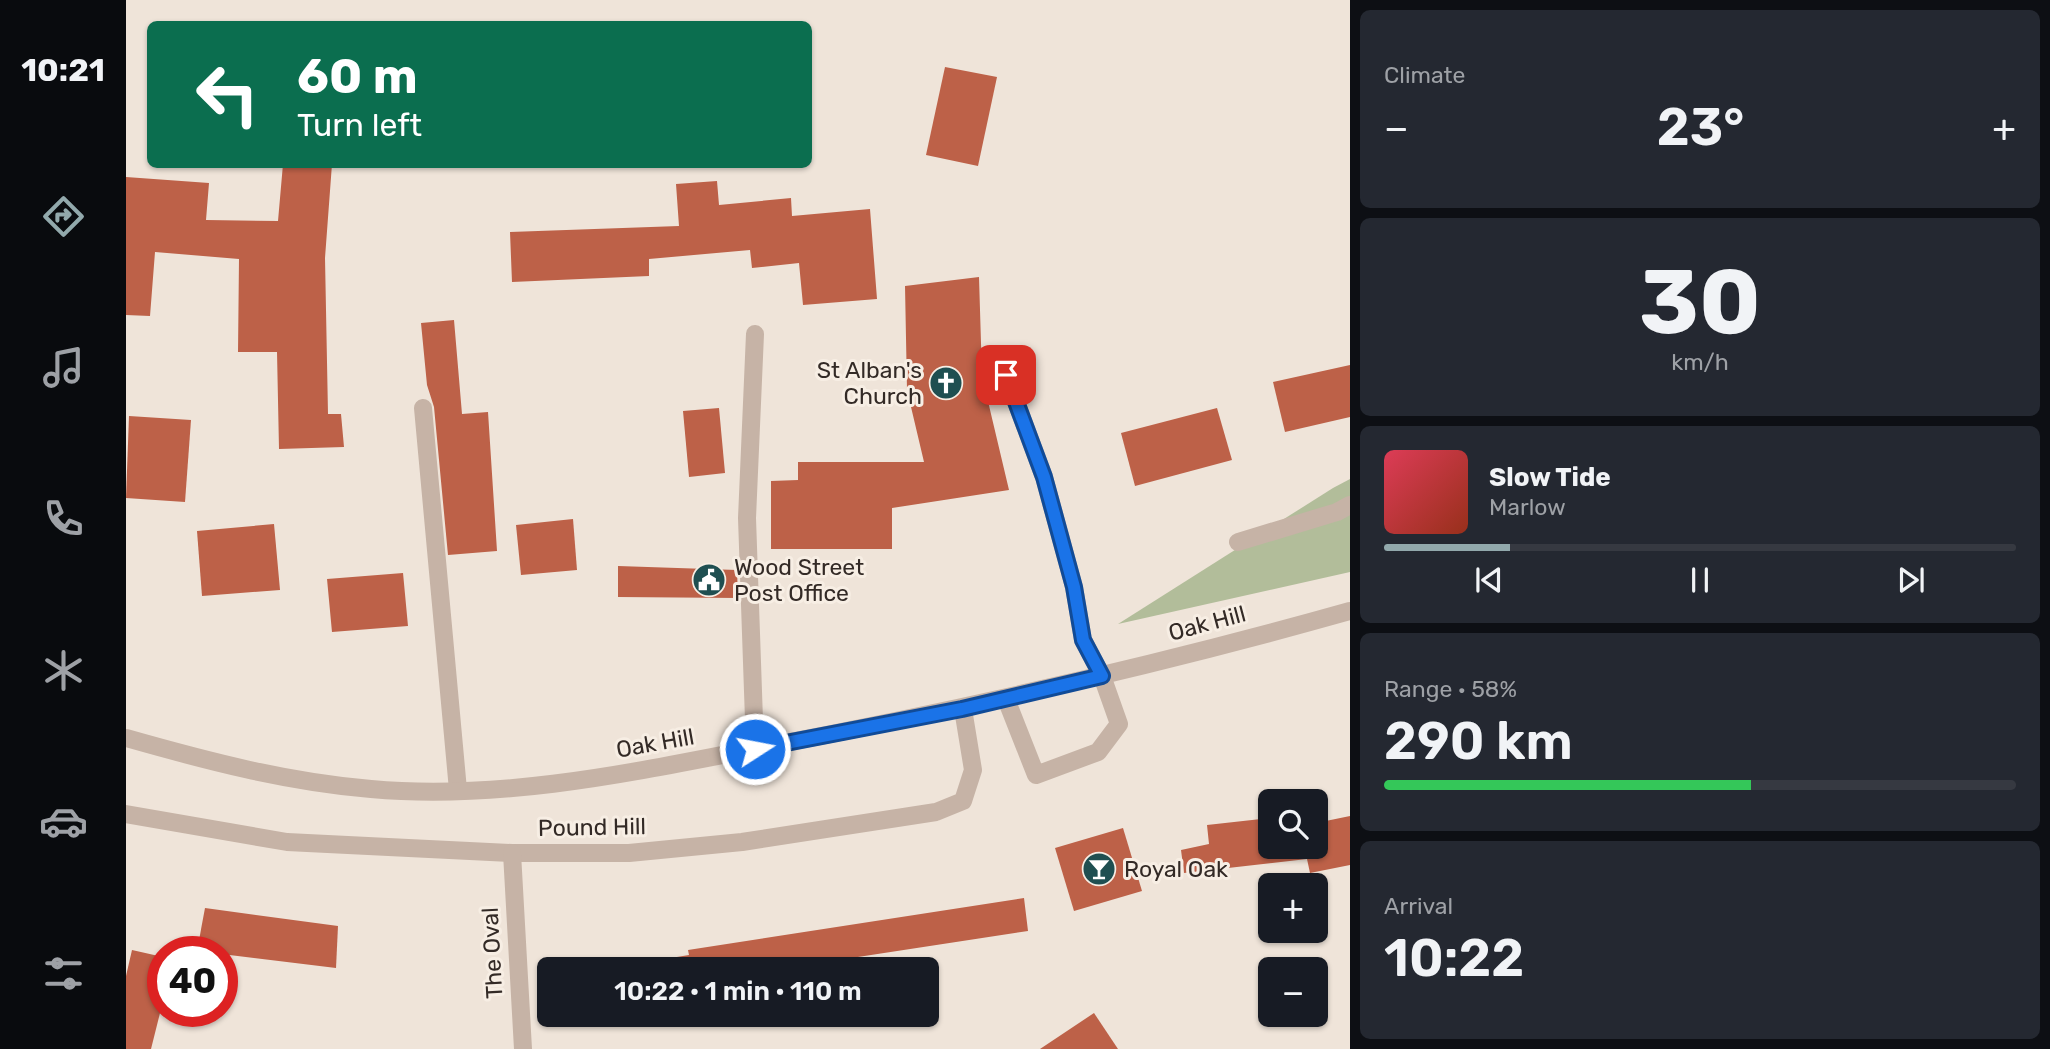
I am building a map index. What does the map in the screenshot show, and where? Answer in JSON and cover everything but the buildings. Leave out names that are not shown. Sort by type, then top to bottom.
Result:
[{"type":"street","points":[[755,334],[747,518],[755,749]]},
{"type":"street","points":[[1006,375],[1044,477],[1074,587],[1083,640],[1102,676],[1119,724],[1098,752],[1036,775],[1006,699]]},
{"type":"street","points":[[423,408],[458,790]]},
{"type":"street","points":[[1238,542],[1337,512],[1350,505]]},
{"type":"street","name":"Oak Hill","points":[[126,738],[287,779],[372,789],[458,790],[560,785],[962,709],[1102,676],[1350,611]]},
{"type":"street","name":"Pound Hill","points":[[126,814],[287,842],[512,853],[641,852],[741,842],[936,812],[962,801],[973,770],[962,709]]},
{"type":"street","name":"The Oval","points":[[512,853],[523,1049]]},
{"type":"green space","points":[[1350,479],[1350,572],[1118,624],[1333,488]]},
{"type":"place","name":"St Alban's Church","points":[[946,383]]},
{"type":"place","name":"Wood Street Post Office","points":[[709,580]]},
{"type":"place","name":"Royal Oak","points":[[1099,869]]},
{"type":"route","points":[[755,749],[962,709],[1102,676],[1083,640],[1074,587],[1044,477],[1006,375]]}]
